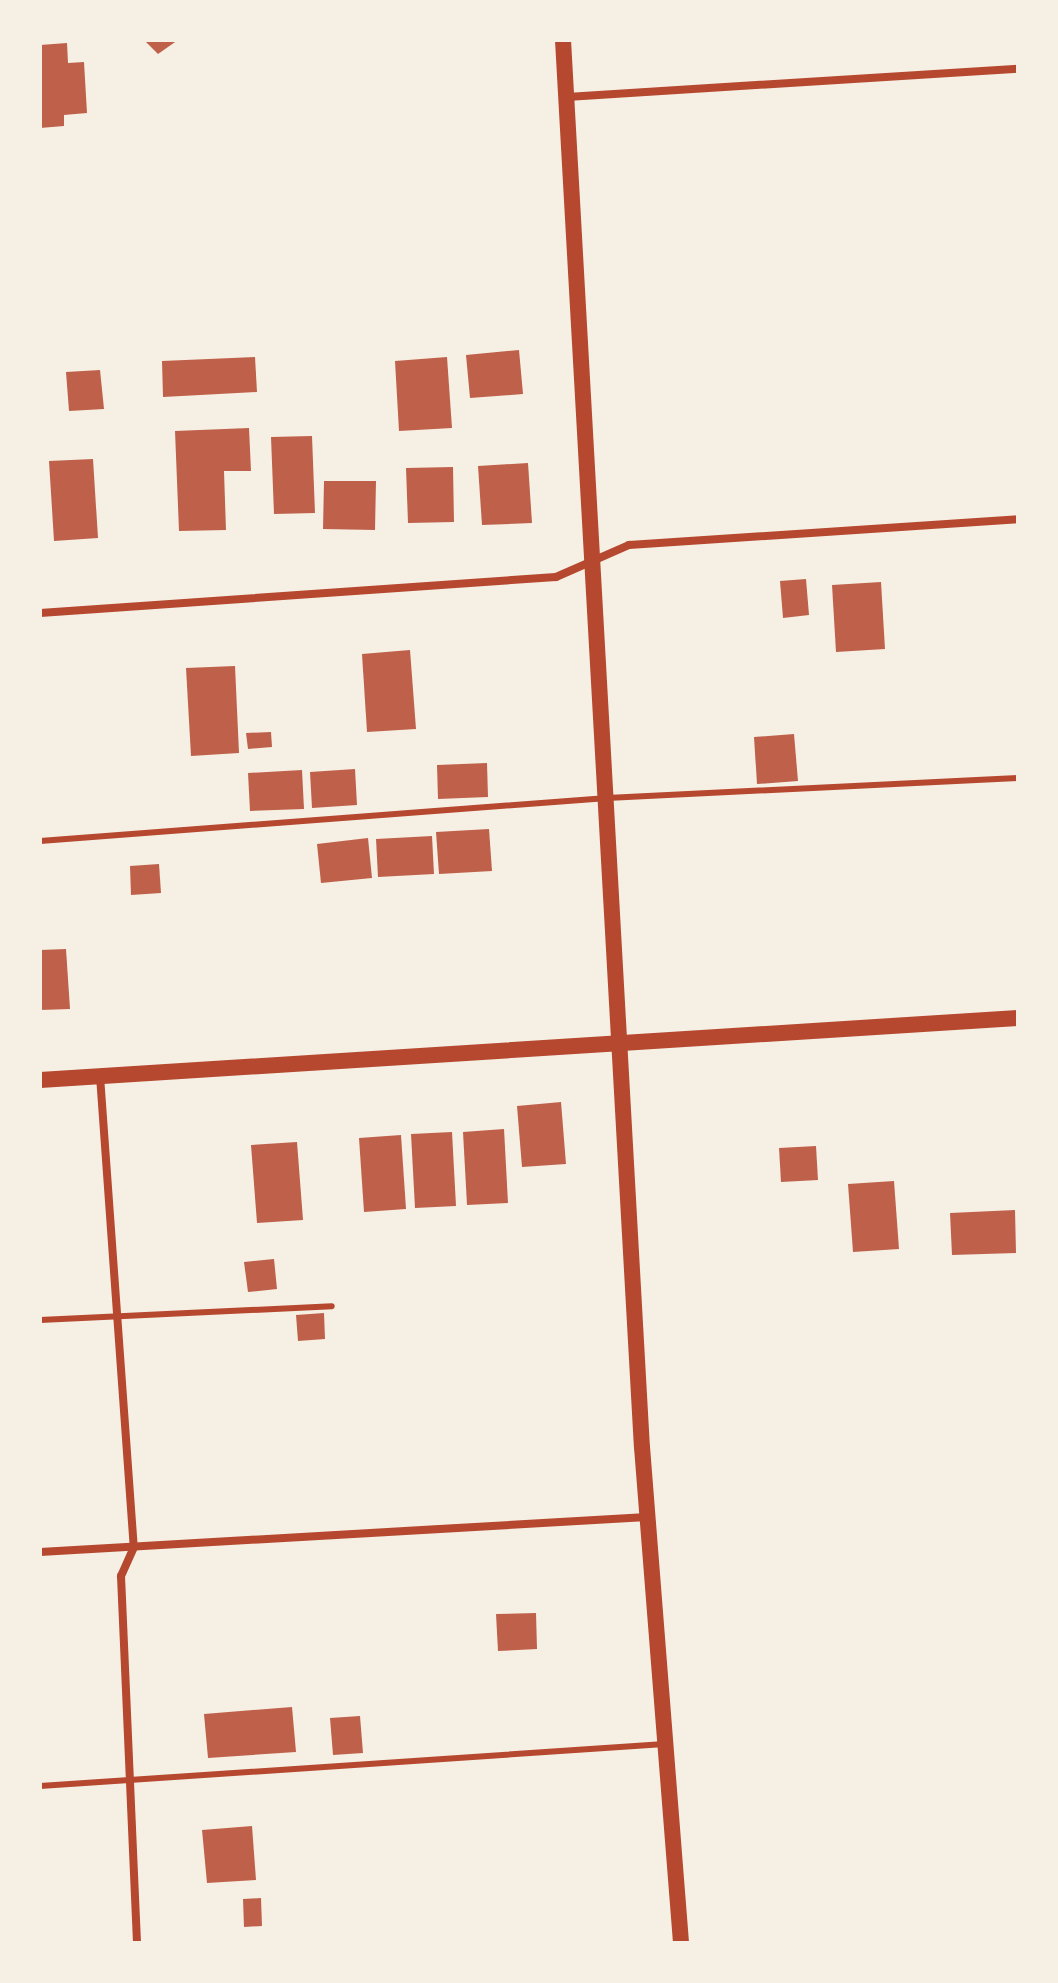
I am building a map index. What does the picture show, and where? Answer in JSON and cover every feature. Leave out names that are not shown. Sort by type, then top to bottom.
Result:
[{"type":"main road","points":[[563,40],[647,1517],[681,1943]]},
{"type":"main road","points":[[40,1080],[1018,1018]]},
{"type":"street","points":[[567,97],[1018,69]]},
{"type":"street","points":[[40,613],[556,577],[629,545],[1018,519]]},
{"type":"street","points":[[100,1076],[134,1547],[121,1576],[137,1943]]},
{"type":"street","points":[[40,1552],[647,1517]]},
{"type":"lane","points":[[40,841],[607,798],[1018,778]]},
{"type":"lane","points":[[40,1320],[332,1306]]},
{"type":"lane","points":[[40,1786],[665,1744]]},
{"type":"building","points":[[144,40],[178,40],[158,54]]},
{"type":"building","points":[[67,43],[68,63],[84,62],[87,113],[64,115],[64,126],[40,128],[40,45]]},
{"type":"building","points":[[519,350],[523,394],[470,398],[466,355]]},
{"type":"building","points":[[255,357],[257,392],[163,397],[162,361]]},
{"type":"building","points":[[447,357],[452,428],[399,431],[395,361]]},
{"type":"building","points":[[100,370],[104,409],[69,411],[66,372]]},
{"type":"building","points":[[249,428],[251,471],[224,471],[226,530],[179,531],[175,431]]},
{"type":"building","points":[[312,436],[315,513],[274,514],[271,437]]},
{"type":"building","points":[[93,459],[98,538],[54,541],[49,461]]},
{"type":"building","points":[[528,463],[532,523],[482,525],[478,466]]},
{"type":"building","points":[[453,467],[454,522],[408,523],[406,468]]},
{"type":"building","points":[[324,481],[376,481],[375,530],[323,529]]},
{"type":"building","points":[[806,579],[809,615],[783,618],[780,581]]},
{"type":"building","points":[[881,582],[885,649],[836,652],[832,585]]},
{"type":"building","points":[[410,650],[416,729],[367,732],[362,654]]},
{"type":"building","points":[[235,666],[239,753],[191,756],[186,668]]},
{"type":"building","points":[[271,732],[272,747],[248,749],[246,733]]},
{"type":"building","points":[[794,734],[798,781],[757,784],[754,737]]},
{"type":"building","points":[[487,763],[488,797],[438,799],[437,765]]},
{"type":"building","points":[[355,769],[357,805],[312,808],[310,772]]},
{"type":"building","points":[[302,770],[304,809],[250,811],[248,773]]},
{"type":"building","points":[[489,829],[492,871],[439,874],[436,832]]},
{"type":"building","points":[[432,836],[434,874],[378,877],[376,839]]},
{"type":"building","points":[[368,838],[372,878],[321,883],[317,844]]},
{"type":"building","points":[[159,864],[161,893],[131,895],[130,866]]},
{"type":"building","points":[[66,949],[70,1009],[40,1010],[40,950]]},
{"type":"building","points":[[561,1102],[566,1164],[522,1167],[517,1106]]},
{"type":"building","points":[[504,1129],[508,1203],[467,1205],[463,1132]]},
{"type":"building","points":[[452,1132],[456,1206],[415,1208],[411,1134]]},
{"type":"building","points":[[401,1135],[406,1209],[364,1212],[359,1138]]},
{"type":"building","points":[[297,1142],[303,1220],[257,1223],[251,1145]]},
{"type":"building","points":[[816,1146],[818,1180],[781,1182],[779,1148]]},
{"type":"building","points":[[894,1181],[899,1249],[853,1252],[848,1184]]},
{"type":"building","points":[[1015,1210],[1016,1253],[952,1255],[950,1213]]},
{"type":"building","points":[[274,1259],[277,1289],[248,1292],[244,1262]]},
{"type":"building","points":[[324,1313],[325,1339],[298,1341],[296,1315]]},
{"type":"building","points":[[536,1613],[537,1649],[498,1651],[496,1614]]},
{"type":"building","points":[[292,1707],[296,1752],[208,1758],[204,1714]]},
{"type":"building","points":[[360,1716],[363,1753],[333,1755],[330,1718]]},
{"type":"building","points":[[252,1826],[256,1880],[207,1883],[202,1830]]},
{"type":"building","points":[[261,1898],[262,1926],[244,1927],[243,1899]]}]
